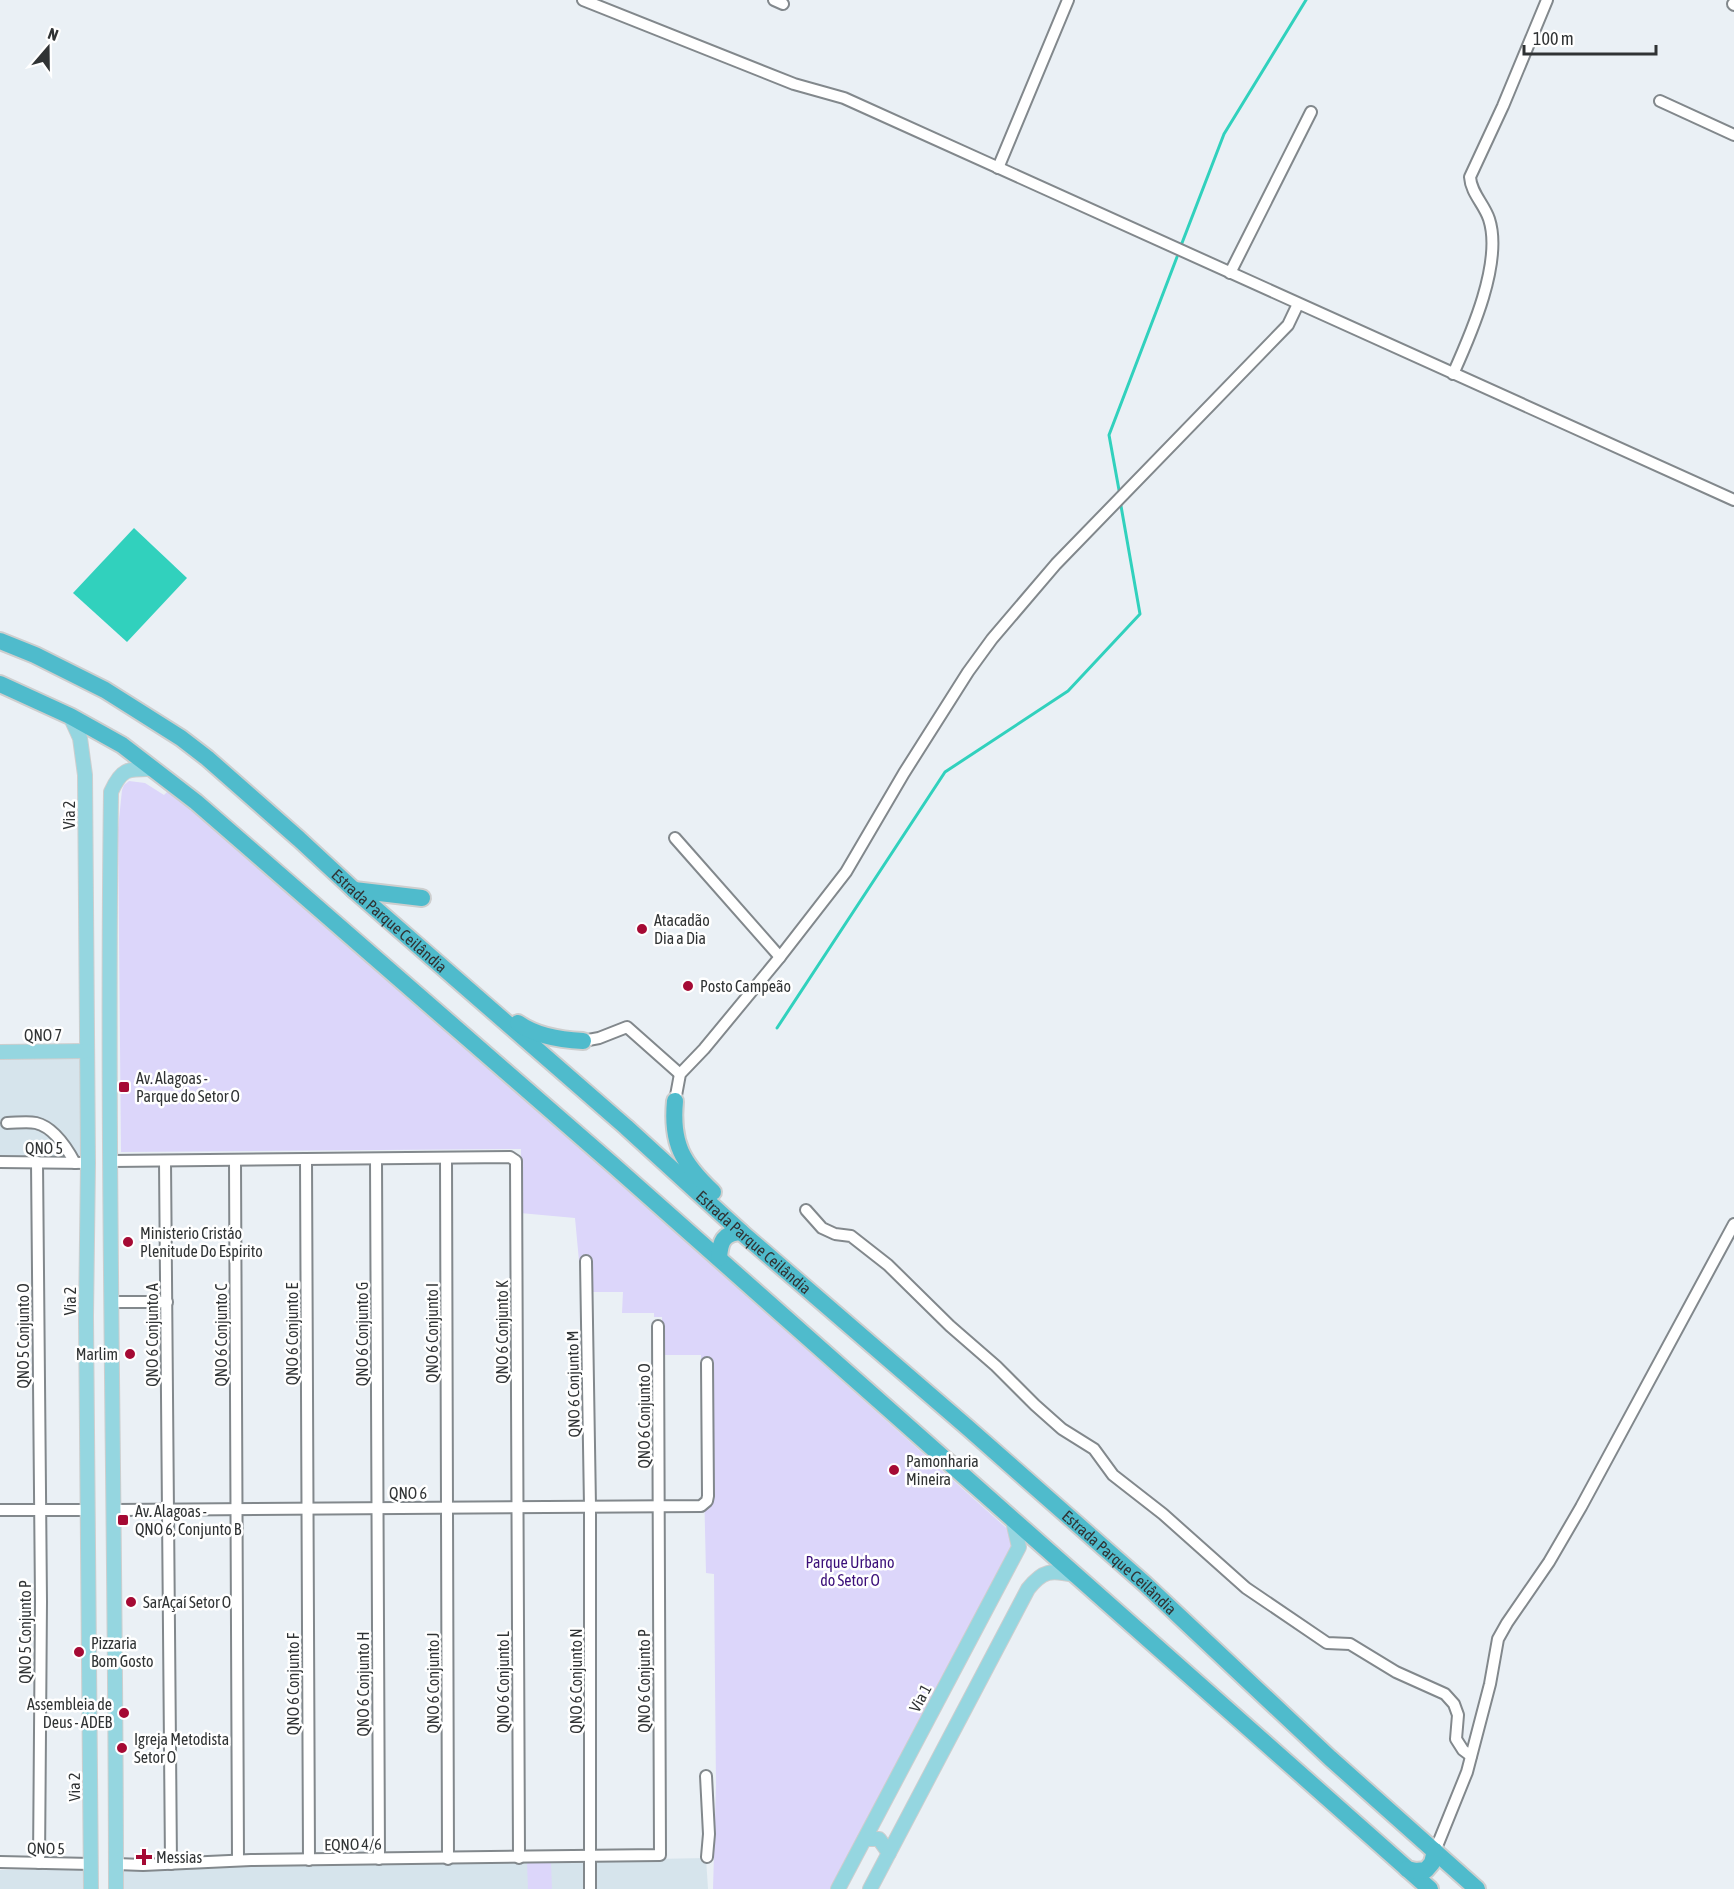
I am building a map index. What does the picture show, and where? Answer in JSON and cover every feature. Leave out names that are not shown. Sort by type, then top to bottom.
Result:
[{"type":"highway","name":"Estrada Parque Ceilândia","points":[[0,641],[35,655],[105,690],[181,738],[245,791],[354,890],[626,1127],[741,1233],[1145,1584],[1330,1758],[1477,1889]]},
{"type":"highway","name":"Estrada Parque Ceilândia","points":[[0,684],[70,716],[122,745],[196,802],[382,962],[1430,1889]]},
{"type":"highway","points":[[354,890],[422,898]]},
{"type":"highway","points":[[477,995],[527,1030],[563,1040],[583,1041]]},
{"type":"highway","points":[[675,1101],[672,1123],[676,1142],[686,1161],[700,1180],[778,1255],[788,1274]]},
{"type":"highway","points":[[718,1258],[719,1246],[723,1238],[727,1234],[741,1233]]},
{"type":"highway","points":[[1407,1869],[1426,1870],[1432,1863],[1435,1851]]},
{"type":"main road","name":"Via 2","points":[[70,716],[80,738],[85,775],[87,1008],[81,1163],[87,1339],[91,1889]]},
{"type":"main road","points":[[116,1889],[109,1008],[111,792],[121,774],[133,769],[154,769]]},
{"type":"main road","points":[[87,1008],[93,1001],[99,1001],[105,1003],[109,1008]]},
{"type":"main road","name":"QNO 7","points":[[0,1052],[86,1051]]},
{"type":"main road","points":[[86,1317],[90,1320],[104,1322],[111,1317]]},
{"type":"main road","points":[[87,1339],[98,1335],[111,1340]]},
{"type":"main road","name":"Via 1","points":[[838,1889],[1019,1547],[1013,1521]]},
{"type":"main road","points":[[870,1889],[1028,1589],[1036,1578],[1047,1572],[1059,1571],[1074,1575]]},
{"type":"main road","points":[[90,1681],[102,1688],[115,1684]]},
{"type":"main road","points":[[90,1710],[94,1703],[103,1702],[115,1711]]},
{"type":"main road","points":[[865,1839],[879,1839],[889,1853]]},
{"type":"street","points":[[583,0],[794,84],[844,98],[1734,500]]},
{"type":"street","points":[[998,168],[1068,0]]},
{"type":"street","points":[[1453,374],[1474,328],[1486,286],[1492,243],[1489,219],[1471,184],[1470,177],[1503,106],[1547,0]]},
{"type":"street","points":[[1660,101],[1734,135]]},
{"type":"street","points":[[1230,273],[1311,112]]},
{"type":"street","points":[[675,1101],[680,1074],[780,957],[846,872],[904,773],[968,672],[992,639],[1056,564],[1288,325],[1298,304]]},
{"type":"street","points":[[675,838],[780,957]]},
{"type":"street","points":[[583,1041],[599,1038],[627,1027],[680,1074]]},
{"type":"street","points":[[7,1123],[36,1123],[50,1130],[81,1163]]},
{"type":"street","points":[[112,1161],[446,1158]]},
{"type":"street","name":"QNO 6 Conjunto K","points":[[446,1158],[513,1159],[516,1161],[518,1506]]},
{"type":"street","name":"QNO 6 Conjunto I","points":[[446,1158],[448,1508]]},
{"type":"street","name":"QNO 6 Conjunto G","points":[[376,1159],[378,1508]]},
{"type":"street","name":"QNO 6 Conjunto E","points":[[306,1160],[308,1509]]},
{"type":"street","name":"QNO 6 Conjunto A","points":[[165,1161],[171,1863]]},
{"type":"street","name":"QNO 6 Conjunto C","points":[[235,1161],[238,1860]]},
{"type":"street","name":"QNO 5","points":[[0,1162],[81,1163]]},
{"type":"street","name":"QNO 5 Conjunto O","points":[[38,1162],[39,1510]]},
{"type":"street","points":[[806,1210],[822,1228],[835,1234],[851,1236],[888,1265],[1042,1411],[1062,1429],[1094,1449],[1113,1475],[1163,1514],[1246,1588],[1327,1643],[1350,1644],[1396,1672],[1445,1694],[1454,1704],[1458,1715],[1456,1739],[1463,1750],[1471,1756]]},
{"type":"street","points":[[1435,1851],[1471,1756],[1490,1684],[1498,1639],[1549,1562],[1581,1507],[1595,1477],[1734,1224]]},
{"type":"street","name":"QNO 6 Conjunto M","points":[[586,1261],[590,1506]]},
{"type":"street","points":[[112,1302],[167,1302]]},
{"type":"street","name":"QNO 6 Conjunto O","points":[[658,1326],[659,1506]]},
{"type":"street","name":"QNO 6","points":[[114,1510],[701,1506],[707,1501],[708,1496],[707,1363]]},
{"type":"street","name":"QNO 6 Conjunto L","points":[[518,1506],[519,1858]]},
{"type":"street","name":"QNO 6 Conjunto N","points":[[590,1506],[592,1856]]},
{"type":"street","name":"QNO 6 Conjunto P","points":[[659,1506],[660,1855]]},
{"type":"street","name":"QNO 6 Conjunto H","points":[[378,1508],[379,1859]]},
{"type":"street","name":"QNO 6 Conjunto J","points":[[448,1508],[448,1859]]},
{"type":"street","name":"QNO 6 Conjunto F","points":[[308,1509],[309,1860]]},
{"type":"street","points":[[0,1510],[88,1510]]},
{"type":"street","name":"QNO 5 Conjunto P","points":[[39,1510],[41,1601],[39,1863]]},
{"type":"street","points":[[706,1776],[709,1834],[707,1857]]},
{"type":"street","name":"EQNO 4/6","points":[[116,1864],[238,1860],[660,1855]]},
{"type":"street","points":[[590,1889],[592,1856]]},
{"type":"street","name":"QNO 5","points":[[0,1862],[91,1864]]},
{"type":"shaded area","points":[[134,528],[187,578],[127,642],[73,593]]},
{"type":"shaded area","points":[[73,1056],[81,1060],[82,1154],[76,1157],[0,1157],[0,1057]]},
{"type":"shaded area","points":[[706,1858],[708,1889],[120,1889],[120,1869]]},
{"type":"shaded area","points":[[87,1869],[87,1889],[0,1889],[0,1870]]},
{"type":"green space","name":"Parque Urbano do Setor O","points":[[129,781],[145,783],[164,795],[167,792],[181,797],[558,1127],[1012,1533],[1015,1544],[836,1889],[713,1889],[716,1785],[714,1574],[706,1573],[701,1355],[662,1355],[662,1317],[654,1317],[654,1313],[622,1313],[623,1292],[591,1292],[590,1260],[579,1261],[575,1218],[520,1213],[521,1149],[121,1152],[118,829],[122,790]]},
{"type":"green space","points":[[527,1863],[551,1863],[552,1889],[528,1889]]},
{"type":"waterway","points":[[1182,243],[1224,134],[1306,0]]},
{"type":"waterway","points":[[1119,490],[1109,435],[1177,257]]},
{"type":"waterway","points":[[777,1028],[945,772],[1068,691],[1140,614],[1121,506]]},
{"type":"place","name":"Atacadão Dia a Dia","points":[[642,929]]},
{"type":"place","name":"Posto Campeão","points":[[688,986]]},
{"type":"place","name":"Av. Alagoas - Parque do Setor O","points":[[124,1087]]},
{"type":"place","name":"Ministerio Cristáo Plenitude Do Espirito","points":[[128,1242]]},
{"type":"place","name":"Marlim","points":[[130,1354]]},
{"type":"place","name":"Pamonharia Mineira","points":[[894,1470]]},
{"type":"place","name":"Av. Alagoas - QNO 6, Conjunto B","points":[[123,1520]]},
{"type":"place","name":"SarAçaí Setor O","points":[[131,1602]]},
{"type":"place","name":"Pizzaria Bom Gosto","points":[[79,1652]]},
{"type":"place","name":"Assembleia de Deus - ADEB","points":[[124,1713]]},
{"type":"place","name":"Igreja Metodista Setor O","points":[[122,1748]]},
{"type":"place","name":"Messias","points":[[144,1857]]}]
